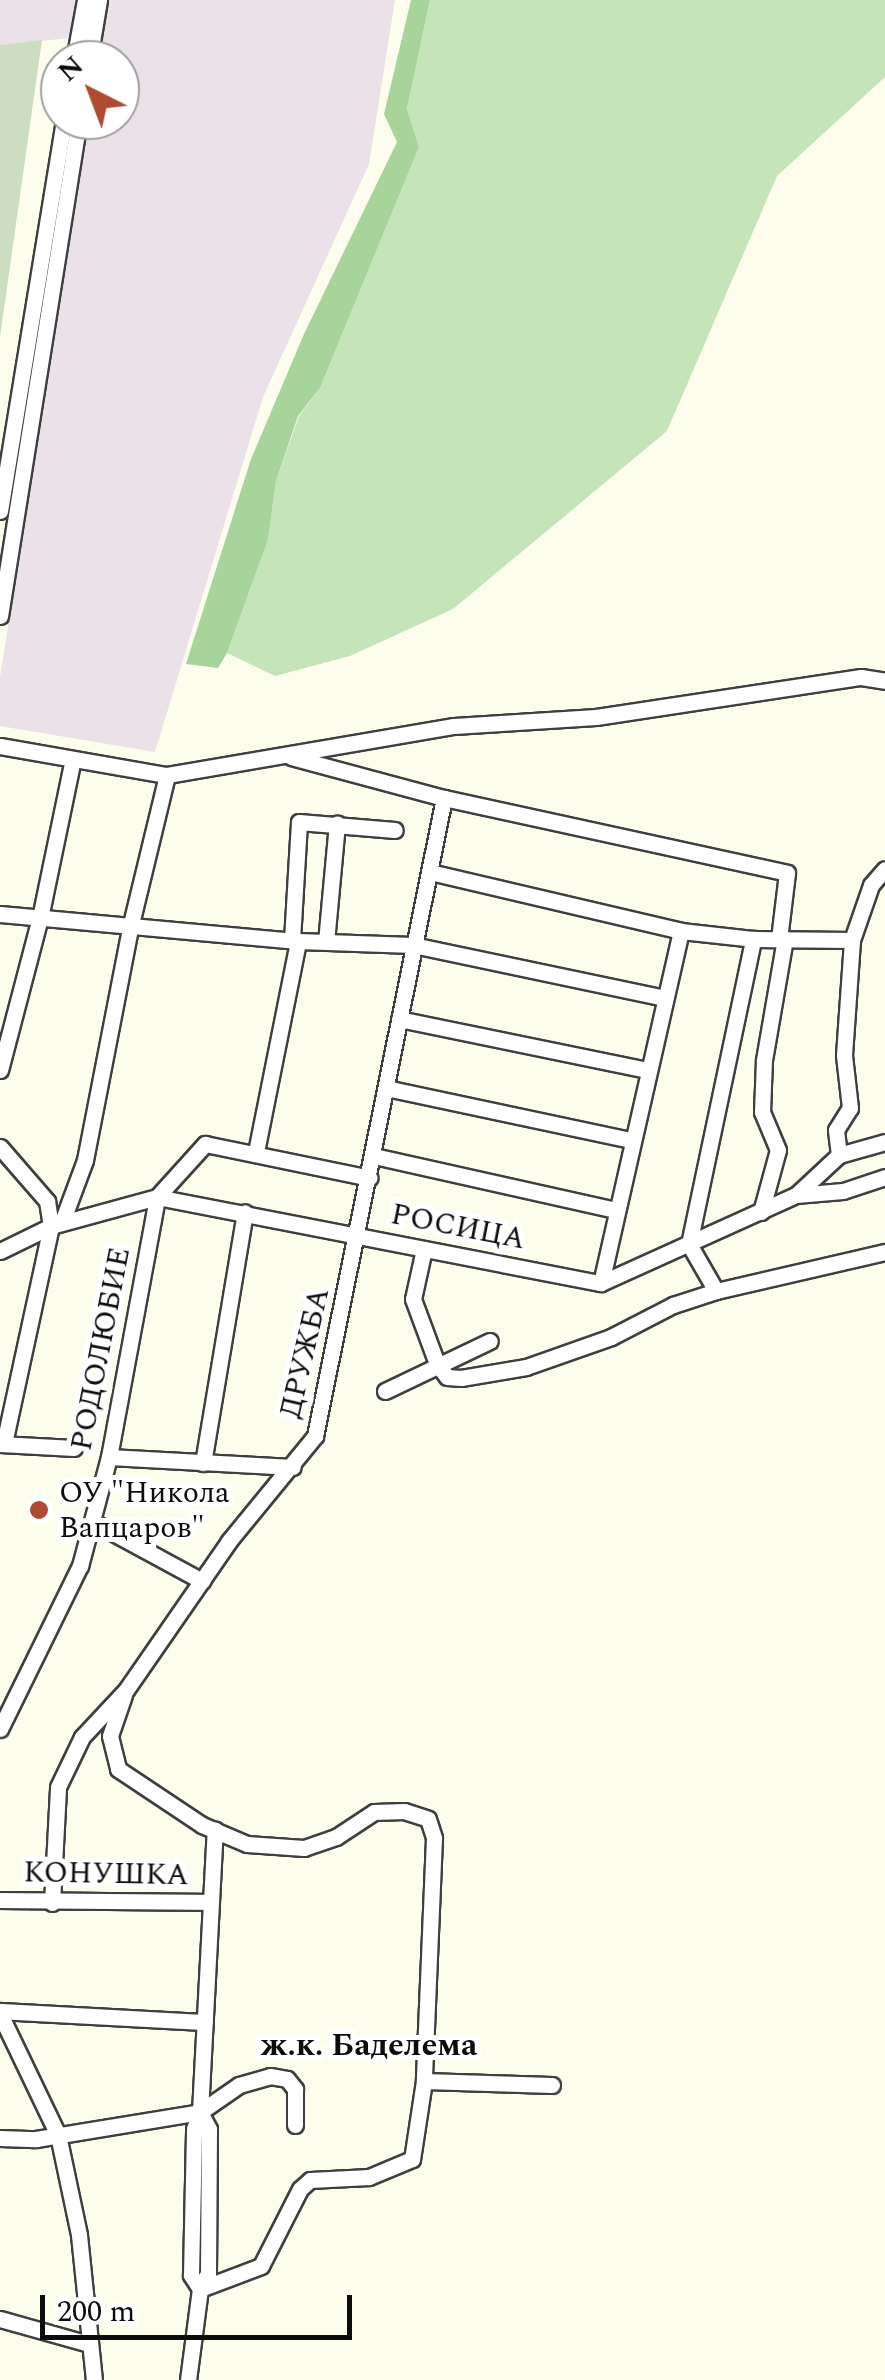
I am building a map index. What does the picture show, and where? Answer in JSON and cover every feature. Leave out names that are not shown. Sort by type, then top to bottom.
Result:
[{"type":"street","points":[[78,40],[85,0]]},
{"type":"street","points":[[92,40],[99,0]]},
{"type":"street","points":[[0,511],[61,140]]},
{"type":"street","points":[[0,616],[76,140]]},
{"type":"street","points":[[0,746],[167,774],[454,726],[596,717],[861,678],[885,681]]},
{"type":"street","points":[[282,755],[444,798],[786,873],[782,939],[762,1095],[762,1119],[778,1150],[761,1212]]},
{"type":"street","points":[[0,1070],[40,918],[73,759]]},
{"type":"street","points":[[74,1448],[2,1444],[57,1224],[85,1160],[130,924],[167,774]]},
{"type":"street","name":"ДРУЖБА","points":[[52,1903],[58,1787],[82,1737],[126,1690],[202,1580],[316,1436],[444,798]]},
{"type":"street","points":[[256,1152],[295,940],[299,822],[395,830]]},
{"type":"street","points":[[326,942],[338,824]]},
{"type":"street","points":[[430,872],[681,931],[752,939],[852,940]]},
{"type":"street","points":[[839,1155],[836,1130],[850,1108],[844,1055],[852,940],[882,877]]},
{"type":"street","points":[[0,914],[295,940],[412,945],[664,998]]},
{"type":"street","points":[[601,1283],[681,931]]},
{"type":"street","points":[[716,1292],[689,1244],[752,939]]},
{"type":"street","points":[[399,1019],[648,1070]]},
{"type":"street","points":[[386,1088],[631,1140]]},
{"type":"street","points":[[601,1283],[796,1195],[839,1155],[884,1138]]},
{"type":"street","points":[[157,1198],[205,1144],[370,1178]]},
{"type":"street","points":[[0,1148],[47,1201],[57,1224]]},
{"type":"street","points":[[374,1156],[615,1210]]},
{"type":"street","points":[[796,1195],[842,1191],[885,1178]]},
{"type":"street","name":"РОСИЦА","points":[[0,1251],[57,1224],[157,1198],[601,1283]]},
{"type":"street","name":"РОДОЛЮБИЕ","points":[[0,1729],[80,1566],[109,1458],[157,1198]]},
{"type":"street","points":[[203,1463],[245,1213]]},
{"type":"street","points":[[424,1249],[413,1299],[437,1364],[447,1378],[526,1367],[610,1338],[673,1305],[885,1252]]},
{"type":"street","points":[[385,1391],[490,1341]]},
{"type":"street","points":[[109,1458],[293,1466]]},
{"type":"street","points":[[92,1522],[202,1580]]},
{"type":"street","points":[[126,1690],[110,1736],[118,1769],[215,1830],[247,1844],[304,1848],[336,1838],[374,1812],[404,1811],[428,1819],[434,1838],[424,2081],[412,2159],[369,2177],[310,2180],[300,2189],[261,2266],[200,2290]]},
{"type":"street","points":[[0,1715],[15,1701]]},
{"type":"street","points":[[188,2380],[200,2290],[191,2275],[194,2130],[200,2112],[215,1830]]},
{"type":"street","name":"КОНУШКА","points":[[0,1900],[211,1902]]},
{"type":"street","points":[[94,2380],[79,2236],[58,2134],[0,2012],[205,2022]]},
{"type":"street","points":[[0,2138],[36,2139],[200,2112],[239,2085],[270,2076],[287,2079],[295,2089],[294,2125]]},
{"type":"street","points":[[424,2081],[552,2085]]},
{"type":"street","points":[[0,2319],[90,2344]]},
{"type":"shaded area","points":[[0,0],[395,0],[369,164],[263,397],[155,752],[0,726],[0,677],[85,140],[140,140],[140,40],[100,40],[101,35],[0,45]]},
{"type":"green space","points":[[411,0],[430,0],[407,109],[419,147],[320,388],[298,416],[276,481],[268,540],[227,653],[218,668],[186,664],[251,459],[304,334],[397,142],[384,114]]},
{"type":"green space","points":[[430,0],[885,0],[885,77],[777,176],[667,431],[453,609],[350,656],[275,676],[227,653],[268,540],[276,481],[299,416],[320,388],[419,147],[407,109]]},
{"type":"green space","points":[[40,40],[0,337],[0,45]]},
{"type":"place","name":"ОУ \"Никола Вапцаров\"","points":[[39,1510]]},
{"type":"district","name":"ж.к. Баделема","points":[[369,2046]]}]
